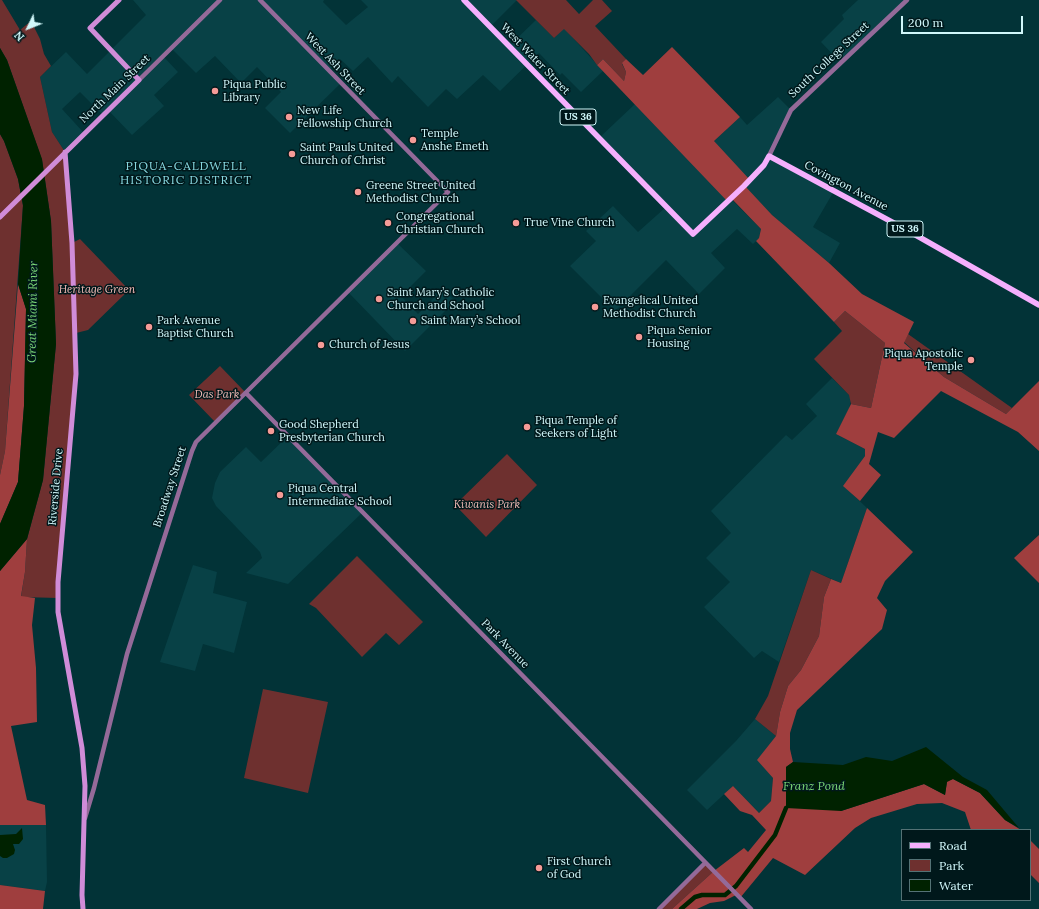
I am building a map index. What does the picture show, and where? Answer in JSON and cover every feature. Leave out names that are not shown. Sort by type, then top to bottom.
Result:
[{"type":"main road","points":[[119,0],[90,28],[139,80]]},
{"type":"main road","name":"West Water Street","points":[[464,0],[693,234],[731,199]]},
{"type":"main road","name":"North Main Street","points":[[0,216],[139,80]]},
{"type":"main road","name":"Riverside Drive","points":[[65,152],[72,243],[76,374],[58,582],[58,612],[61,638],[79,725],[85,786],[84,821]]},
{"type":"main road","name":"South College Street","points":[[731,199],[764,165],[770,156]]},
{"type":"main road","name":"Covington Avenue","points":[[770,156],[920,237],[1039,305]]},
{"type":"main road","points":[[83,909],[84,821]]},
{"type":"street","name":"North Main Street","points":[[139,80],[220,0]]},
{"type":"street","name":"West Ash Street","points":[[260,0],[448,192]]},
{"type":"street","name":"South College Street","points":[[770,156],[791,110],[907,0]]},
{"type":"street","name":"Broadway Street","points":[[84,821],[94,788],[127,654],[196,442],[448,192]]},
{"type":"street","name":"Park Avenue","points":[[246,393],[662,816],[705,863],[751,909]]},
{"type":"street","points":[[85,786],[94,788]]},
{"type":"street","points":[[659,909],[705,863]]},
{"type":"shaded area","points":[[133,0],[324,0],[323,2],[346,25],[368,7],[361,0],[517,0],[490,27],[509,46],[536,20],[554,38],[564,28],[603,71],[581,92],[562,73],[560,75],[539,53],[500,91],[483,75],[457,99],[446,89],[428,107],[398,76],[392,83],[368,57],[353,71],[340,59],[329,70],[341,83],[290,133],[265,108],[281,92],[257,67],[241,83],[215,56],[196,73],[171,48],[163,56],[178,72],[154,95],[164,106],[132,135],[108,110],[103,115],[80,92],[62,109],[84,133],[65,152],[52,132],[40,77],[66,52],[87,74],[146,15]]},
{"type":"shaded area","points":[[858,0],[907,0],[841,63],[821,42],[844,19],[842,15]]},
{"type":"shaded area","points":[[672,47],[740,117],[714,141],[750,180],[745,186],[772,215],[829,263],[862,294],[914,322],[904,343],[944,377],[1006,414],[1039,381],[1039,451],[1018,432],[941,391],[894,438],[878,432],[869,464],[881,475],[860,501],[843,486],[865,456],[865,449],[836,434],[851,404],[871,408],[885,343],[845,311],[834,322],[756,241],[759,238],[761,229],[732,199],[728,202],[597,65],[603,59],[624,81],[626,72],[622,63],[626,59],[643,75]]},
{"type":"shaded area","points":[[778,97],[791,110],[770,156],[834,191],[813,227],[840,243],[829,263],[772,215],[744,186],[714,141],[740,117],[747,125]]},
{"type":"shaded area","points":[[635,104],[728,201],[731,199],[761,229],[759,238],[753,244],[737,229],[711,253],[725,268],[699,294],[666,260],[615,311],[570,266],[596,241],[586,231],[613,206],[638,232],[666,207],[599,138]]},
{"type":"shaded area","name":"Saint Mary’s Catholic Church and School","points":[[397,243],[426,271],[401,296],[418,314],[443,289],[455,301],[405,351],[348,292]]},
{"type":"shaded area","points":[[18,284],[26,309],[24,406],[18,482],[0,524],[0,475],[5,451]]},
{"type":"shaded area","points":[[832,378],[849,395],[851,400],[849,409],[836,434],[865,449],[865,456],[844,486],[867,508],[841,583],[811,570],[779,662],[762,651],[754,658],[704,607],[730,582],[706,558],[731,533],[711,511],[786,435],[792,440],[817,416],[806,404]]},
{"type":"shaded area","points":[[288,436],[363,512],[288,584],[246,573],[262,558],[260,552],[216,506],[212,498],[215,483],[220,472],[246,447],[261,462]]},
{"type":"shaded area","points":[[867,508],[913,552],[885,581],[877,598],[887,610],[882,629],[797,710],[790,733],[790,749],[793,762],[786,767],[841,811],[924,784],[945,795],[947,781],[953,779],[980,793],[1005,820],[1019,829],[971,829],[965,812],[942,803],[917,804],[871,818],[855,828],[805,875],[773,858],[740,898],[736,895],[724,901],[710,903],[697,909],[672,909],[714,871],[744,848],[748,852],[766,830],[752,815],[740,811],[724,794],[733,786],[759,813],[771,801],[773,778],[757,760],[776,736],[780,712],[788,686],[801,670],[819,636],[824,597],[831,579],[841,583]]},
{"type":"shaded area","points":[[1039,535],[1039,583],[1014,558]]},
{"type":"shaded area","points":[[27,539],[25,572],[21,596],[35,598],[32,625],[36,668],[37,722],[11,726],[27,800],[45,805],[46,825],[0,825],[0,571]]},
{"type":"shaded area","points":[[193,565],[217,572],[213,593],[247,602],[234,653],[203,644],[195,671],[160,662]]},
{"type":"shaded area","points":[[755,719],[776,736],[758,760],[773,778],[771,801],[759,813],[733,786],[707,810],[687,790],[736,741]]},
{"type":"shaded area","points":[[0,825],[46,825],[47,882],[45,891],[0,885]]},
{"type":"shaded area","points":[[1031,841],[1039,849],[1039,883],[1031,875]]},
{"type":"shaded area","points":[[0,885],[45,891],[43,909],[0,909]]},
{"type":"green space","name":"Heritage Green","points":[[0,0],[2,0],[20,30],[31,21],[40,39],[44,54],[51,66],[40,77],[52,132],[65,152],[72,243],[80,239],[129,290],[88,330],[76,333],[76,374],[58,598],[21,597],[25,572],[27,539],[43,480],[56,344],[51,221],[42,160],[7,60],[0,48]]},
{"type":"green space","points":[[516,0],[566,0],[579,14],[593,0],[602,0],[612,11],[595,26],[626,59],[622,64],[626,72],[624,81],[603,59],[597,65],[589,54],[564,29],[554,38]]},
{"type":"green space","points":[[0,134],[18,179],[23,206],[5,451],[0,475]]},
{"type":"green space","points":[[845,311],[885,343],[871,408],[851,404],[849,395],[814,359],[842,331],[834,322]]},
{"type":"green space","points":[[908,334],[1012,408],[1006,414],[944,377],[904,342]]},
{"type":"green space","name":"Das Park","points":[[220,366],[246,393],[216,423],[189,395]]},
{"type":"green space","name":"Kiwanis Park","points":[[507,454],[537,485],[486,537],[455,505]]},
{"type":"green space","points":[[357,556],[423,622],[399,645],[386,633],[362,657],[316,608],[309,604]]},
{"type":"green space","points":[[811,570],[831,579],[824,597],[819,636],[801,670],[788,686],[780,712],[776,736],[755,719],[768,696]]},
{"type":"green space","points":[[263,689],[328,702],[308,793],[244,778]]},
{"type":"green space","points":[[705,863],[714,871],[672,909],[659,909]]},
{"type":"water","name":"Great Miami River","points":[[0,48],[7,60],[42,159],[51,221],[56,344],[43,480],[27,539],[0,571],[0,524],[18,482],[24,406],[26,309],[18,284],[23,205],[18,179],[0,134]]},
{"type":"water","name":"Franz Pond","points":[[926,747],[963,777],[987,790],[1019,828],[1005,820],[980,793],[953,779],[947,782],[945,795],[924,784],[841,811],[786,808],[786,767],[793,762],[843,765],[866,757],[892,761]]},
{"type":"water","points":[[22,828],[23,839],[19,844],[13,844],[15,850],[14,854],[7,858],[0,856],[0,835],[16,834]]},
{"type":"waterway","points":[[681,909],[695,897],[702,895],[725,895],[736,886],[775,835],[786,808]]},
{"type":"place","name":"Piqua Public Library","points":[[215,91]]},
{"type":"place","name":"New Life Fellowship Church","points":[[289,117]]},
{"type":"place","name":"Temple Anshe Emeth","points":[[413,140]]},
{"type":"place","name":"Saint Pauls United Church of Christ","points":[[292,154]]},
{"type":"place","name":"Greene Street United Methodist Church","points":[[358,192]]},
{"type":"place","name":"Congregational Christian Church","points":[[388,223]]},
{"type":"place","name":"True Vine Church","points":[[516,223]]},
{"type":"place","name":"Saint Mary’s Catholic Church and School","points":[[379,299]]},
{"type":"place","name":"Evangelical United Methodist Church","points":[[595,307]]},
{"type":"place","name":"Saint Mary’s School","points":[[413,321]]},
{"type":"place","name":"Park Avenue Baptist Church","points":[[149,327]]},
{"type":"place","name":"Piqua Senior Housing","points":[[639,337]]},
{"type":"place","name":"Church of Jesus","points":[[321,345]]},
{"type":"place","name":"Piqua Apostolic Temple","points":[[971,360]]},
{"type":"place","name":"Piqua Temple of Seekers of Light","points":[[527,427]]},
{"type":"place","name":"Good Shepherd Presbyterian Church","points":[[271,431]]},
{"type":"place","name":"Piqua Central Intermediate School","points":[[280,495]]},
{"type":"place","name":"First Church of God","points":[[539,868]]},
{"type":"district","name":"PIQUA-CALDWELL HISTORIC DISTRICT","points":[[186,174]]}]
